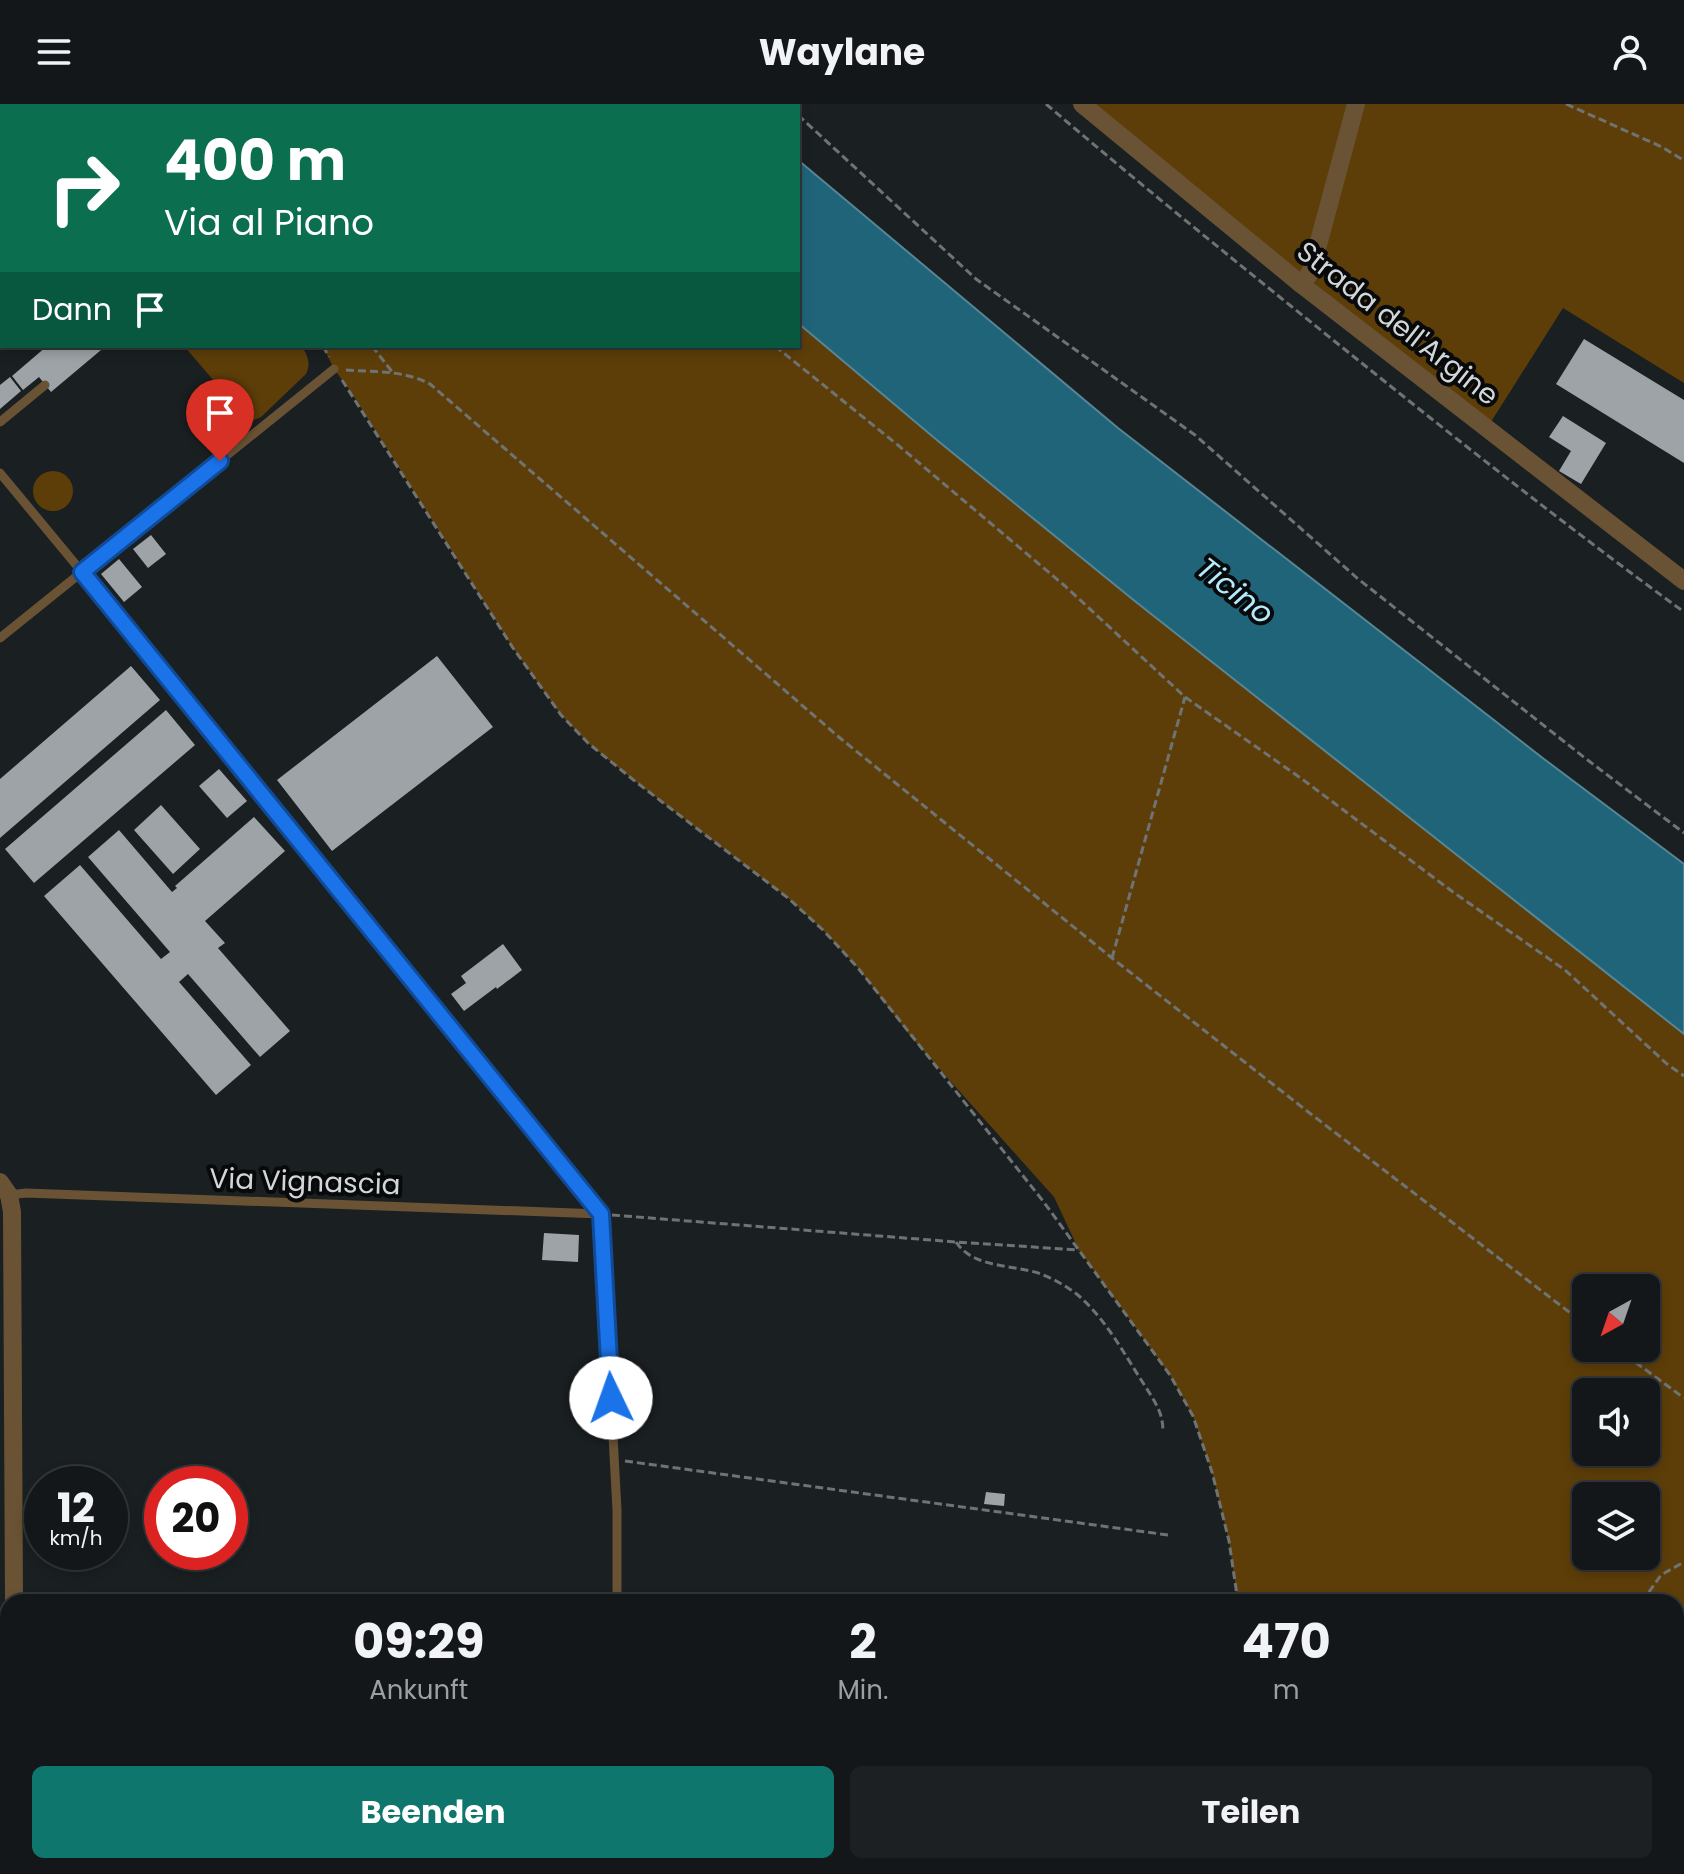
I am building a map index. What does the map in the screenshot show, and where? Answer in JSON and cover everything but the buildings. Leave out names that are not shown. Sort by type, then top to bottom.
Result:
[{"type":"street","name":"Strada dell'Argine","points":[[1082,104],[1302,285],[1684,581]]},
{"type":"street","points":[[1302,285],[1311,271],[1356,104]]},
{"type":"street","points":[[4,1188],[12,1212],[14,1594]]},
{"type":"lane","points":[[0,638],[334,369]]},
{"type":"lane","points":[[0,422],[45,385]]},
{"type":"lane","points":[[0,473],[601,1214],[617,1510],[617,1594]]},
{"type":"lane","name":"Via Vignascia","points":[[4,1188],[26,1193],[601,1214]]},
{"type":"path","points":[[1046,104],[1437,424],[1587,542],[1684,612]]},
{"type":"path","points":[[1566,104],[1662,147],[1683,160]]},
{"type":"path","points":[[800,117],[976,279],[1195,435],[1357,578],[1684,833]]},
{"type":"path","points":[[374,348],[393,373]]},
{"type":"path","points":[[777,348],[1065,586],[1185,697],[1565,970],[1684,1076]]},
{"type":"path","points":[[334,369],[393,373],[418,377],[430,384],[840,738],[1112,958],[1572,1314]]},
{"type":"path","points":[[334,369],[513,648],[561,715],[588,743],[788,898],[823,930],[858,968],[1043,1201],[1170,1375],[1193,1416],[1212,1472],[1229,1541],[1237,1594]]},
{"type":"path","points":[[1112,958],[1185,697]]},
{"type":"path","points":[[601,1214],[1079,1250]]},
{"type":"path","points":[[956,1242],[972,1257],[1042,1274],[1080,1297],[1121,1348],[1156,1403],[1163,1432]]},
{"type":"path","points":[[1635,1362],[1684,1398]]},
{"type":"path","points":[[614,1459],[1168,1535]]},
{"type":"path","points":[[1648,1594],[1661,1575],[1684,1562]]},
{"type":"shaded area","points":[[1088,104],[1348,104],[1303,272],[1290,270]]},
{"type":"shaded area","points":[[1362,104],[1684,104],[1684,383],[1563,308],[1489,425],[1314,283]]},
{"type":"shaded area","points":[[800,325],[1127,593],[1684,1034],[1684,1594],[1237,1594],[1229,1541],[1212,1472],[1193,1416],[1170,1375],[1079,1250],[1054,1197],[911,1037],[858,968],[823,930],[788,898],[588,743],[561,715],[513,648],[334,369],[324,348],[800,348]]},
{"type":"shaded area","points":[[186,348],[303,348],[307,357],[306,374],[261,417],[254,420],[245,417]]},
{"type":"shaded area","points":[[53,471],[67,477],[73,491],[67,505],[53,511],[39,505],[33,491],[39,477]]},
{"type":"water","name":"Ticino","points":[[800,162],[1118,428],[1684,864],[1684,1034],[1136,602],[800,325]]},
{"type":"route","points":[[220,461],[82,572],[601,1214],[611,1398]]}]
